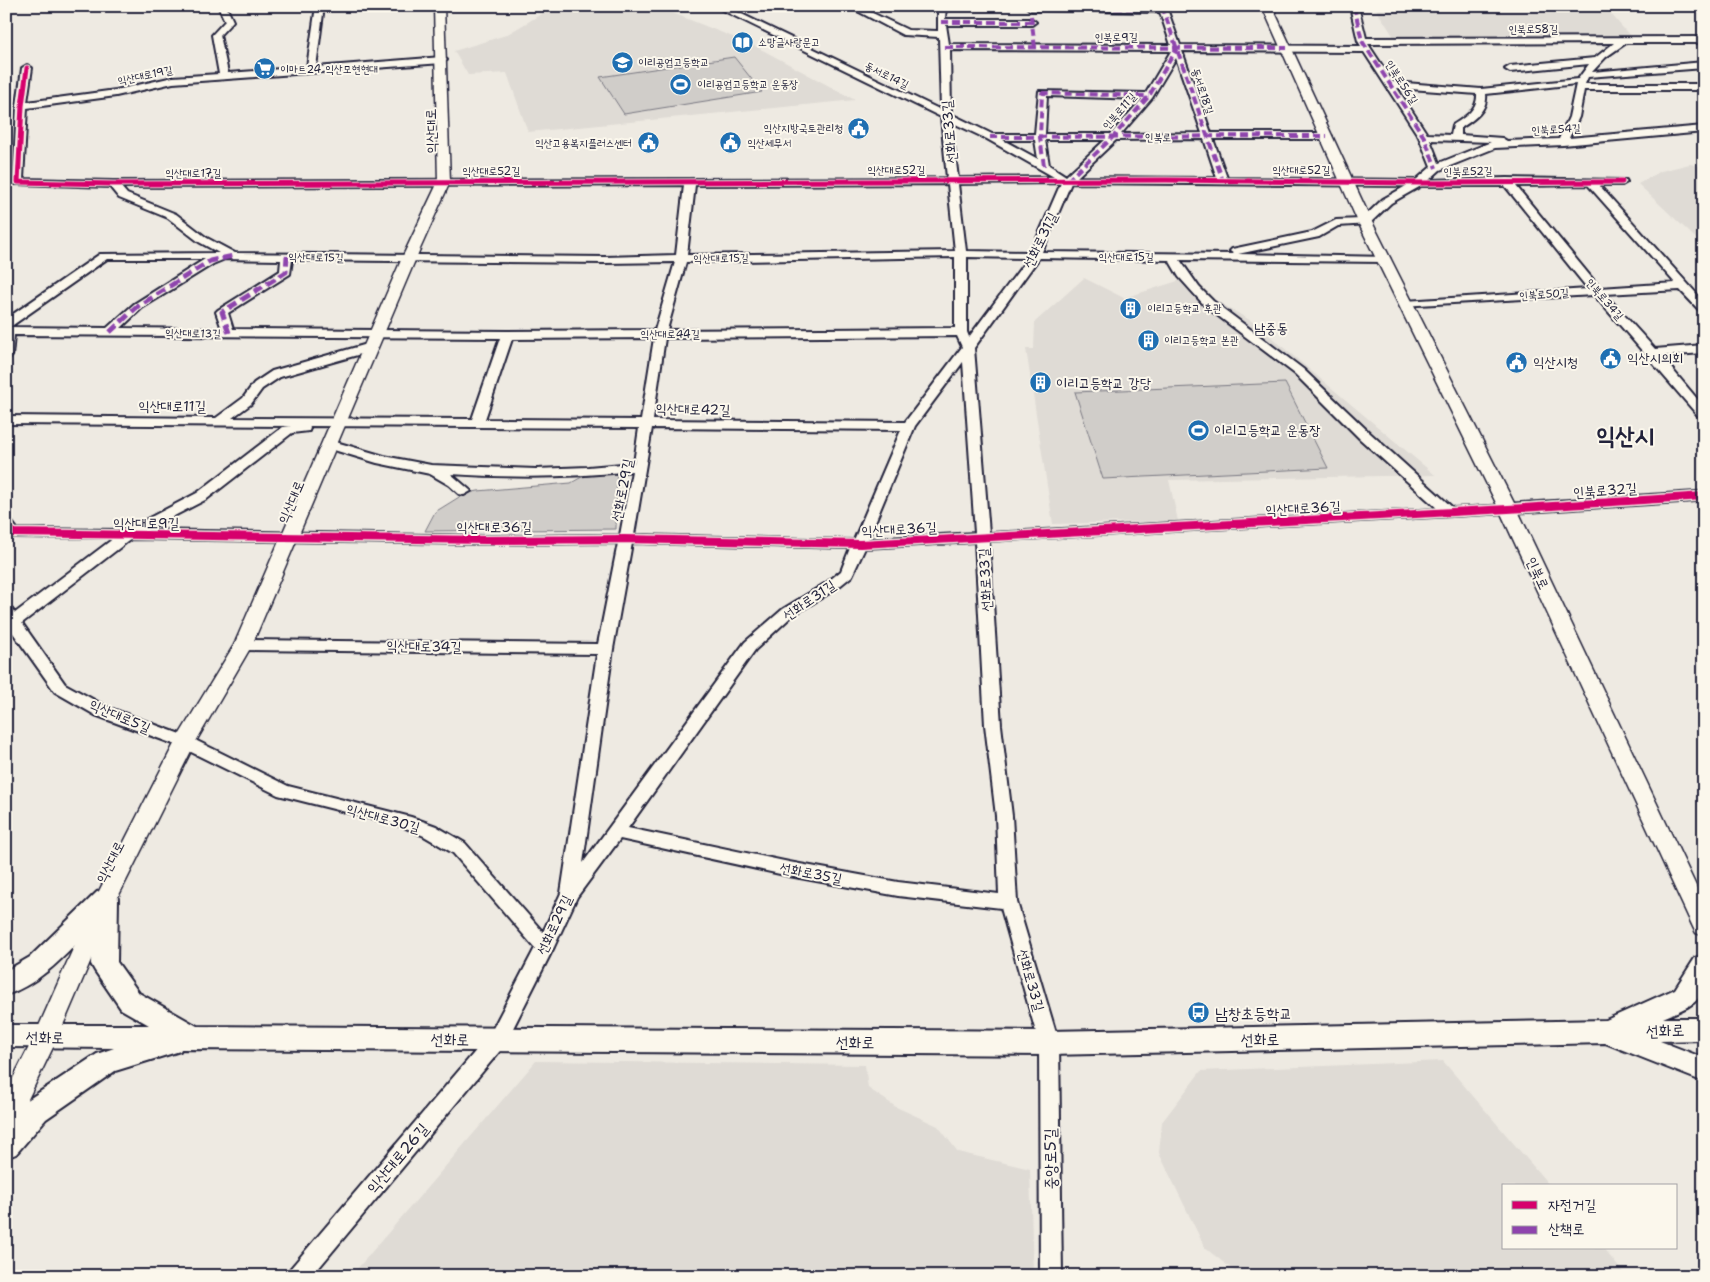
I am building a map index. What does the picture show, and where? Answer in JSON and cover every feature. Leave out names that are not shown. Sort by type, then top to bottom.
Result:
[{"type":"main road","points":[[6,984],[39,964],[106,899]]},
{"type":"main road","points":[[106,899],[104,964],[130,1001],[192,1036]]},
{"type":"main road","points":[[1606,1032],[1684,997],[1704,966]]},
{"type":"main road","name":"선화로","points":[[6,1036],[1049,1043],[1704,1029]]},
{"type":"main road","points":[[1606,1032],[1704,1070]]},
{"type":"main road","points":[[6,1144],[36,1110],[107,1062],[192,1036]]},
{"type":"street","points":[[222,6],[229,21],[216,35],[224,76]]},
{"type":"street","points":[[311,70],[320,6]]},
{"type":"street","name":"익산대로","points":[[6,1118],[46,1037],[106,899],[185,742],[243,644],[409,258],[444,182],[442,60],[438,6]]},
{"type":"street","name":"동서로14길","points":[[718,6],[946,118],[990,137],[1044,166],[1067,181]]},
{"type":"street","points":[[852,6],[906,33],[943,34],[1032,22]]},
{"type":"street","points":[[860,6],[942,7]]},
{"type":"street","name":"인북로","points":[[1268,6],[1365,222],[1508,509],[1704,927]]},
{"type":"street","name":"인북로56길","points":[[1354,6],[1364,45],[1424,137],[1436,168]]},
{"type":"street","name":"선화로33길","points":[[942,7],[946,118],[961,254],[962,332],[968,348],[993,725],[1004,816],[1008,902],[1049,1043]]},
{"type":"street","points":[[1030,7],[1035,48]]},
{"type":"street","name":"동서로18길","points":[[1030,7],[1163,7],[1206,138],[1223,181]]},
{"type":"street","name":"인북로9길","points":[[943,34],[1035,48],[1287,48]]},
{"type":"street","points":[[1563,142],[1568,126],[1573,118],[1582,81],[1598,60],[1624,40]]},
{"type":"street","name":"인북로58길","points":[[1287,48],[1624,40],[1704,40]]},
{"type":"street","name":"인북로11길","points":[[1067,181],[1114,136],[1148,96],[1177,48]]},
{"type":"street","name":"익산대로19길","points":[[22,106],[116,93],[173,80],[442,60]]},
{"type":"street","points":[[1510,69],[1598,60]]},
{"type":"street","points":[[1390,85],[1481,92],[1704,65]]},
{"type":"street","points":[[22,106],[27,68]]},
{"type":"street","points":[[1582,81],[1704,87]]},
{"type":"street","points":[[1456,137],[1456,127],[1470,118],[1478,109],[1483,97],[1481,92]]},
{"type":"street","points":[[1044,166],[1040,137],[1042,93],[1148,96]]},
{"type":"street","name":"익산대로17길","points":[[22,106],[18,182],[113,184],[444,182]]},
{"type":"street","name":"인북로54길","points":[[1419,183],[1436,168],[1492,144],[1563,142],[1704,129]]},
{"type":"street","name":"인북로","points":[[990,137],[1114,136],[1206,138],[1327,136]]},
{"type":"street","points":[[1424,137],[1486,138],[1518,144]]},
{"type":"street","name":"선화로31길","points":[[570,893],[750,646],[788,612],[831,586],[847,573],[908,426],[1035,256],[1067,181]]},
{"type":"street","name":"인북로34길","points":[[1507,181],[1596,291],[1652,352],[1704,415]]},
{"type":"street","points":[[1590,181],[1704,309]]},
{"type":"street","name":"익산대로52길","points":[[444,182],[1347,182]]},
{"type":"street","name":"선화로29길","points":[[497,1040],[545,947],[570,893],[606,650],[640,466],[660,334],[681,259],[690,182]]},
{"type":"street","name":"인북로52길","points":[[1347,182],[1622,182]]},
{"type":"street","name":"인북로52길","points":[[1365,222],[1387,201],[1419,183]]},
{"type":"street","name":"익산대로15길","points":[[113,184],[123,196],[172,216],[203,240],[233,256]]},
{"type":"street","points":[[1208,257],[1315,235],[1336,223],[1365,222]]},
{"type":"street","name":"익산대로15길","points":[[7,329],[104,256],[596,260],[961,254],[1208,257]]},
{"type":"street","points":[[110,332],[138,306],[210,261],[233,256]]},
{"type":"street","points":[[230,334],[222,312],[286,272],[287,256]]},
{"type":"street","points":[[1173,257],[1180,272],[1213,308],[1290,364],[1366,437],[1450,512]]},
{"type":"street","points":[[1208,257],[1384,259]]},
{"type":"street","name":"인북로50길","points":[[1405,304],[1682,286]]},
{"type":"street","points":[[6,356],[7,329]]},
{"type":"street","name":"익산대로13길","points":[[7,329],[230,334],[375,340]]},
{"type":"street","name":"익산대로44길","points":[[375,340],[508,335],[962,332]]},
{"type":"street","points":[[477,424],[508,335]]},
{"type":"street","points":[[218,421],[247,401],[258,386],[276,374],[375,340]]},
{"type":"street","points":[[1652,352],[1704,349]]},
{"type":"street","name":"익산대로11길","points":[[6,420],[338,423]]},
{"type":"street","points":[[10,616],[127,535],[202,496],[288,430],[338,423]]},
{"type":"street","name":"익산대로42길","points":[[338,423],[647,423],[908,426]]},
{"type":"street","points":[[329,444],[384,460],[433,469],[544,474],[577,473],[640,466]]},
{"type":"street","points":[[433,469],[453,480],[464,491]]},
{"type":"street","name":"인북로32길","points":[[1508,509],[1704,496]]},
{"type":"street","name":"익산대로36길","points":[[290,536],[486,540],[625,539],[860,544],[1508,509]]},
{"type":"street","name":"익산대로9길","points":[[6,524],[13,533],[290,536]]},
{"type":"street","name":"익산대로5길","points":[[10,616],[60,688],[101,711],[185,742]]},
{"type":"street","name":"익산대로34길","points":[[243,644],[606,650]]},
{"type":"street","name":"익산대로30길","points":[[185,742],[284,791],[405,821],[430,831],[459,848],[545,947]]},
{"type":"street","name":"선화로35길","points":[[616,832],[789,869],[898,889],[1008,902]]},
{"type":"street","name":"익산대로26길","points":[[298,1276],[497,1040]]},
{"type":"street","name":"중앙로5길","points":[[1049,1043],[1051,1276]]},
{"type":"shaded area","name":"이리공업고등학교","points":[[552,6],[655,6],[753,45],[855,100],[528,132],[507,73],[468,75],[454,51],[506,35]]},
{"type":"shaded area","points":[[1374,6],[1604,6],[1630,36],[1394,37]]},
{"type":"shaded area","name":"이리공업고등학교 운동장","points":[[734,57],[762,92],[624,114],[600,77]]},
{"type":"shaded area","points":[[1690,164],[1704,167],[1704,246],[1638,184],[1661,171]]},
{"type":"shaded area","points":[[1084,278],[1124,298],[1181,280],[1253,322],[1435,475],[1169,480],[1178,521],[1053,524],[1026,349],[1034,349],[1035,322]]},
{"type":"shaded area","name":"이리고등학교 운동장","points":[[1285,383],[1328,468],[1103,479],[1075,392]]},
{"type":"shaded area","points":[[589,473],[617,474],[616,529],[425,531],[435,512],[464,494],[478,491],[571,483]]},
{"type":"shaded area","points":[[536,1061],[865,1065],[868,1088],[896,1107],[938,1126],[958,1152],[1030,1169],[1033,1276],[351,1276]]},
{"type":"shaded area","points":[[1443,1061],[1548,1184],[1502,1184],[1502,1250],[1605,1250],[1626,1276],[1241,1276],[1205,1248],[1159,1153],[1162,1122],[1201,1071]]},
{"type":"marked path","points":[[1162,6],[1223,181]]},
{"type":"marked path","points":[[1354,6],[1362,41],[1424,137],[1436,168]]},
{"type":"marked path","points":[[1030,7],[1163,9]]},
{"type":"marked path","points":[[1031,16],[1035,48]]},
{"type":"marked path","points":[[941,22],[1032,22]]},
{"type":"marked path","points":[[945,47],[1287,48]]},
{"type":"marked path","points":[[1067,181],[1114,136],[1149,96],[1177,48]]},
{"type":"marked path","points":[[1044,166],[1040,137],[1042,93],[1149,96]]},
{"type":"marked path","points":[[990,137],[1327,136]]},
{"type":"marked path","points":[[110,332],[138,306],[210,261],[233,256]]},
{"type":"marked path","points":[[229,333],[222,312],[286,272],[287,256]]},
{"type":"cycle path","points":[[27,68],[22,106],[18,182],[113,184],[1166,180],[1419,183],[1622,182]]},
{"type":"cycle path","points":[[6,524],[13,533],[486,540],[625,539],[860,544],[1508,509],[1704,496]]},
{"type":"place","name":"소망글사랑문고","points":[[742,42]]},
{"type":"place","name":"이리공업고등학교","points":[[622,62]]},
{"type":"place","name":"이마트24 익산모현현대","points":[[264,69]]},
{"type":"place","name":"이리공업고등학교 운동장","points":[[681,84]]},
{"type":"place","name":"익산지방국토관리청","points":[[859,128]]},
{"type":"place","name":"익산고용복지플러스센터","points":[[648,143]]},
{"type":"place","name":"익산세무서","points":[[731,143]]},
{"type":"place","name":"이리고등학교 후관","points":[[1131,308]]},
{"type":"place","name":"이리고등학교 본관","points":[[1148,340]]},
{"type":"place","name":"익산시의회","points":[[1611,358]]},
{"type":"place","name":"익산시청","points":[[1517,362]]},
{"type":"place","name":"이리고등학교 강당","points":[[1040,383]]},
{"type":"place","name":"이리고등학교 운동장","points":[[1198,430]]},
{"type":"place","name":"남창초등학교","points":[[1199,1013]]},
{"type":"district","name":"남중동","points":[[1271,328]]},
{"type":"district","name":"익산시","points":[[1625,436]]}]
